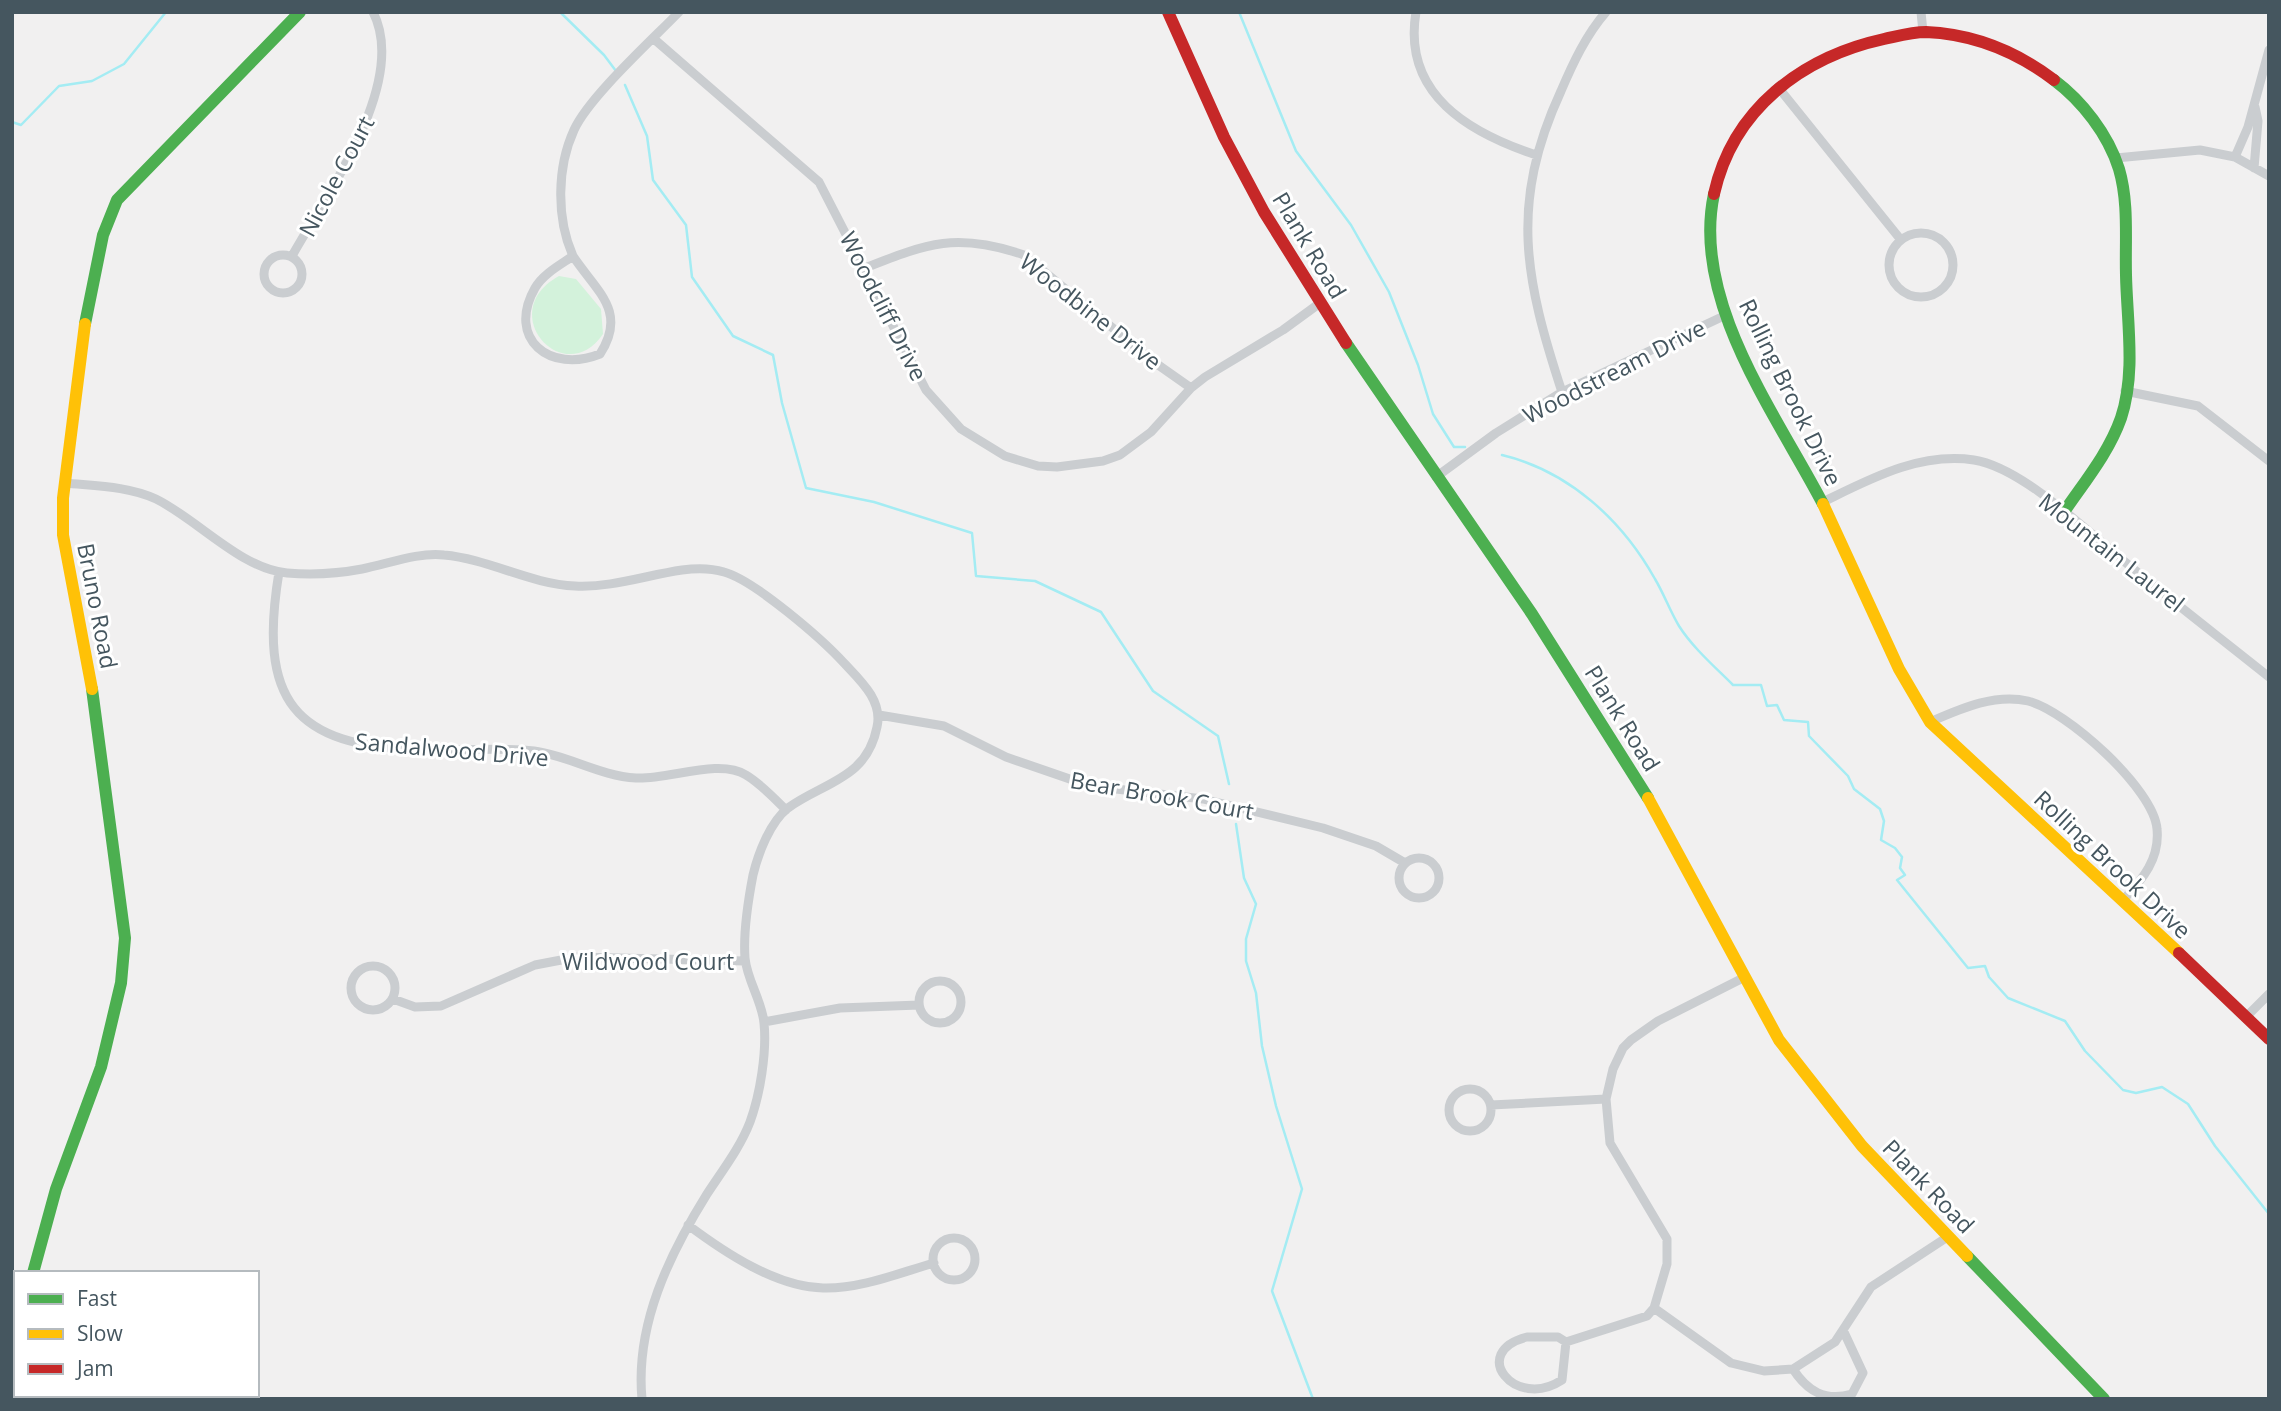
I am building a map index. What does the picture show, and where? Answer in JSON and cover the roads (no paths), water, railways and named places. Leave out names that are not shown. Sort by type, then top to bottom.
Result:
[{"type":"street","name":"Bruno Road","points":[[33,1271],[44,1227],[113,1035],[124,969],[125,938],[95,707],[82,631],[69,579],[63,535],[65,483],[83,330],[103,235],[111,210],[141,173],[300,12]]},
{"type":"street","name":"Nicole Court","points":[[292,257],[372,111],[381,72],[382,52],[381,28],[373,12]]},
{"type":"street","points":[[573,256],[536,286],[527,312],[527,329],[540,351],[554,359],[568,361],[584,360],[600,354],[613,325],[607,304],[573,256],[562,213],[561,183],[575,129],[590,106],[678,12]]},
{"type":"street","name":"Plank Road","points":[[1168,12],[1224,136],[1264,212],[1320,303],[1436,477],[1532,614],[1636,777],[1779,1040],[1862,1146],[2104,1399]]},
{"type":"street","points":[[1416,12],[1416,42],[1422,72],[1445,106],[1469,126],[1497,142],[1536,155]]},
{"type":"street","points":[[1562,392],[1539,321],[1527,254],[1526,226],[1536,155],[1544,127],[1573,64],[1606,12]]},
{"type":"street","points":[[1921,12],[1923,32]]},
{"type":"street","name":"Rolling Brook Drive","points":[[2066,509],[2114,436],[2126,391],[2124,233],[2116,158],[2096,123],[2075,98],[2037,67],[1982,43],[1923,32],[1842,50],[1812,63],[1777,87],[1745,123],[1723,163],[1714,196],[1710,229],[1712,260],[1726,315],[1787,440],[1823,502],[1885,645],[1907,688],[1930,722],[2124,899],[2269,1039]]},
{"type":"street","name":"Woodcliff Drive","points":[[654,39],[819,182],[865,268],[908,360],[926,390],[961,429],[1005,456],[1038,466],[1058,467],[1103,461],[1135,446],[1191,388],[1320,303]]},
{"type":"street","points":[[2235,157],[2254,105],[2269,50]]},
{"type":"street","points":[[1777,87],[1901,240]]},
{"type":"street","points":[[2254,105],[2258,121],[2254,168]]},
{"type":"street","points":[[2116,158],[2200,150],[2235,157],[2269,176]]},
{"type":"street","points":[[1924,232],[1946,244],[1954,267],[1943,289],[1932,295],[1919,296],[1907,293],[1897,285],[1889,262],[1901,240],[1924,232]]},
{"type":"street","name":"Woodbine Drive","points":[[865,268],[921,245],[948,242],[998,246],[1024,255],[1154,362],[1191,388]]},
{"type":"street","name":"Nicole Court","points":[[280,255],[292,257],[301,265],[301,282],[287,293],[275,292],[264,278],[266,265],[280,255]]},
{"type":"street","name":"Woodstream Drive","points":[[1436,477],[1496,433],[1562,392],[1726,315]]},
{"type":"street","points":[[2126,391],[2198,406],[2269,461]]},
{"type":"street","name":"Mountain Laurel","points":[[1823,502],[1875,477],[1915,462],[1976,460],[2005,473],[2066,509],[2118,556],[2269,677]]},
{"type":"street","points":[[65,483],[123,489],[152,497],[251,561],[279,572],[319,575],[439,554],[479,560],[537,580],[570,586],[597,586],[684,570],[706,569],[729,573],[766,597],[833,651],[863,683],[873,698],[878,715],[873,741],[861,764],[786,810],[767,838],[754,871],[746,923],[745,961],[764,1022],[760,1093],[749,1126],[671,1257],[651,1309],[642,1369],[642,1399]]},
{"type":"street","name":"Sandalwood Drive","points":[[279,572],[272,628],[280,684],[293,711],[334,738],[369,746],[421,750],[535,751],[596,772],[626,777],[652,779],[727,769],[744,773],[786,810]]},
{"type":"street","points":[[1930,722],[1992,701],[2025,700],[2045,706],[2091,738],[2137,789],[2150,808],[2157,828],[2151,864],[2141,881],[2124,899]]},
{"type":"street","name":"Bear Brook Court","points":[[878,715],[944,726],[1006,757],[1090,786],[1203,799],[1323,828],[1384,849],[1405,863],[1423,858],[1434,864],[1439,882],[1433,892],[1422,898],[1404,891],[1399,874],[1405,863]]},
{"type":"street","name":"Wildwood Court","points":[[393,999],[415,1007],[441,1006],[535,965],[577,957],[745,961]]},
{"type":"street","name":"Wildwood Court","points":[[371,966],[383,968],[394,981],[393,999],[377,1010],[359,1005],[351,988],[355,975],[371,966]]},
{"type":"street","points":[[1566,1342],[1562,1380],[1553,1388],[1531,1393],[1515,1390],[1503,1379],[1499,1368],[1502,1352],[1510,1342],[1527,1337],[1558,1337],[1566,1342],[1647,1316],[1654,1308],[1667,1264],[1667,1239],[1611,1143],[1606,1099],[1617,1058],[1631,1040],[1658,1021],[1744,978]]},
{"type":"street","points":[[934,981],[952,984],[961,1000],[959,1011],[945,1022],[928,1019],[919,1005],[924,988],[934,981]]},
{"type":"street","points":[[2246,1017],[2269,994]]},
{"type":"street","points":[[764,1022],[839,1008],[919,1005]]},
{"type":"street","points":[[1462,1090],[1480,1091],[1491,1104],[1488,1122],[1479,1130],[1461,1129],[1450,1116],[1450,1104],[1462,1090]]},
{"type":"street","points":[[1491,1104],[1606,1099]]},
{"type":"street","points":[[688,1225],[760,1269],[785,1280],[823,1288],[877,1279],[933,1264]]},
{"type":"street","points":[[1654,1308],[1731,1363],[1764,1371],[1793,1369],[1835,1342],[1871,1287],[1949,1236]]},
{"type":"street","points":[[954,1238],[966,1241],[975,1256],[973,1268],[961,1279],[944,1277],[933,1264],[937,1246],[954,1238]]},
{"type":"street","points":[[1793,1369],[1804,1386],[1817,1393],[1830,1397],[1852,1394],[1863,1373],[1843,1330]]},
{"type":"waterway","points":[[12,122],[21,125],[59,86],[92,81],[124,64],[166,12]]},
{"type":"waterway","points":[[560,12],[604,55],[616,71]]},
{"type":"waterway","points":[[1239,12],[1296,151],[1351,225],[1389,292],[1418,365],[1433,414],[1454,447],[1465,447]]},
{"type":"waterway","points":[[625,85],[647,136],[653,180],[686,225],[692,277],[733,336],[773,355],[782,403],[806,488],[874,502],[972,533],[976,576],[1035,581],[1101,612],[1153,691],[1218,736],[1229,784]]},
{"type":"waterway","points":[[1502,455],[1550,473],[1591,501],[1610,518],[1642,557],[1679,626],[1705,657],[1733,685],[1761,685],[1767,706],[1777,705],[1784,720],[1808,722],[1809,736],[1848,776],[1854,789],[1880,809],[1884,821],[1881,840],[1895,848],[1902,857],[1900,868],[1905,875],[1897,880],[1968,968],[1985,966],[1989,977],[2008,998],[2065,1021],[2085,1051],[2123,1090],[2136,1093],[2162,1087],[2188,1104],[2215,1146],[2269,1214]]},
{"type":"waterway","points":[[1236,824],[1244,878],[1256,904],[1246,939],[1246,961],[1256,993],[1262,1046],[1276,1106],[1302,1189],[1272,1291],[1313,1399]]}]
